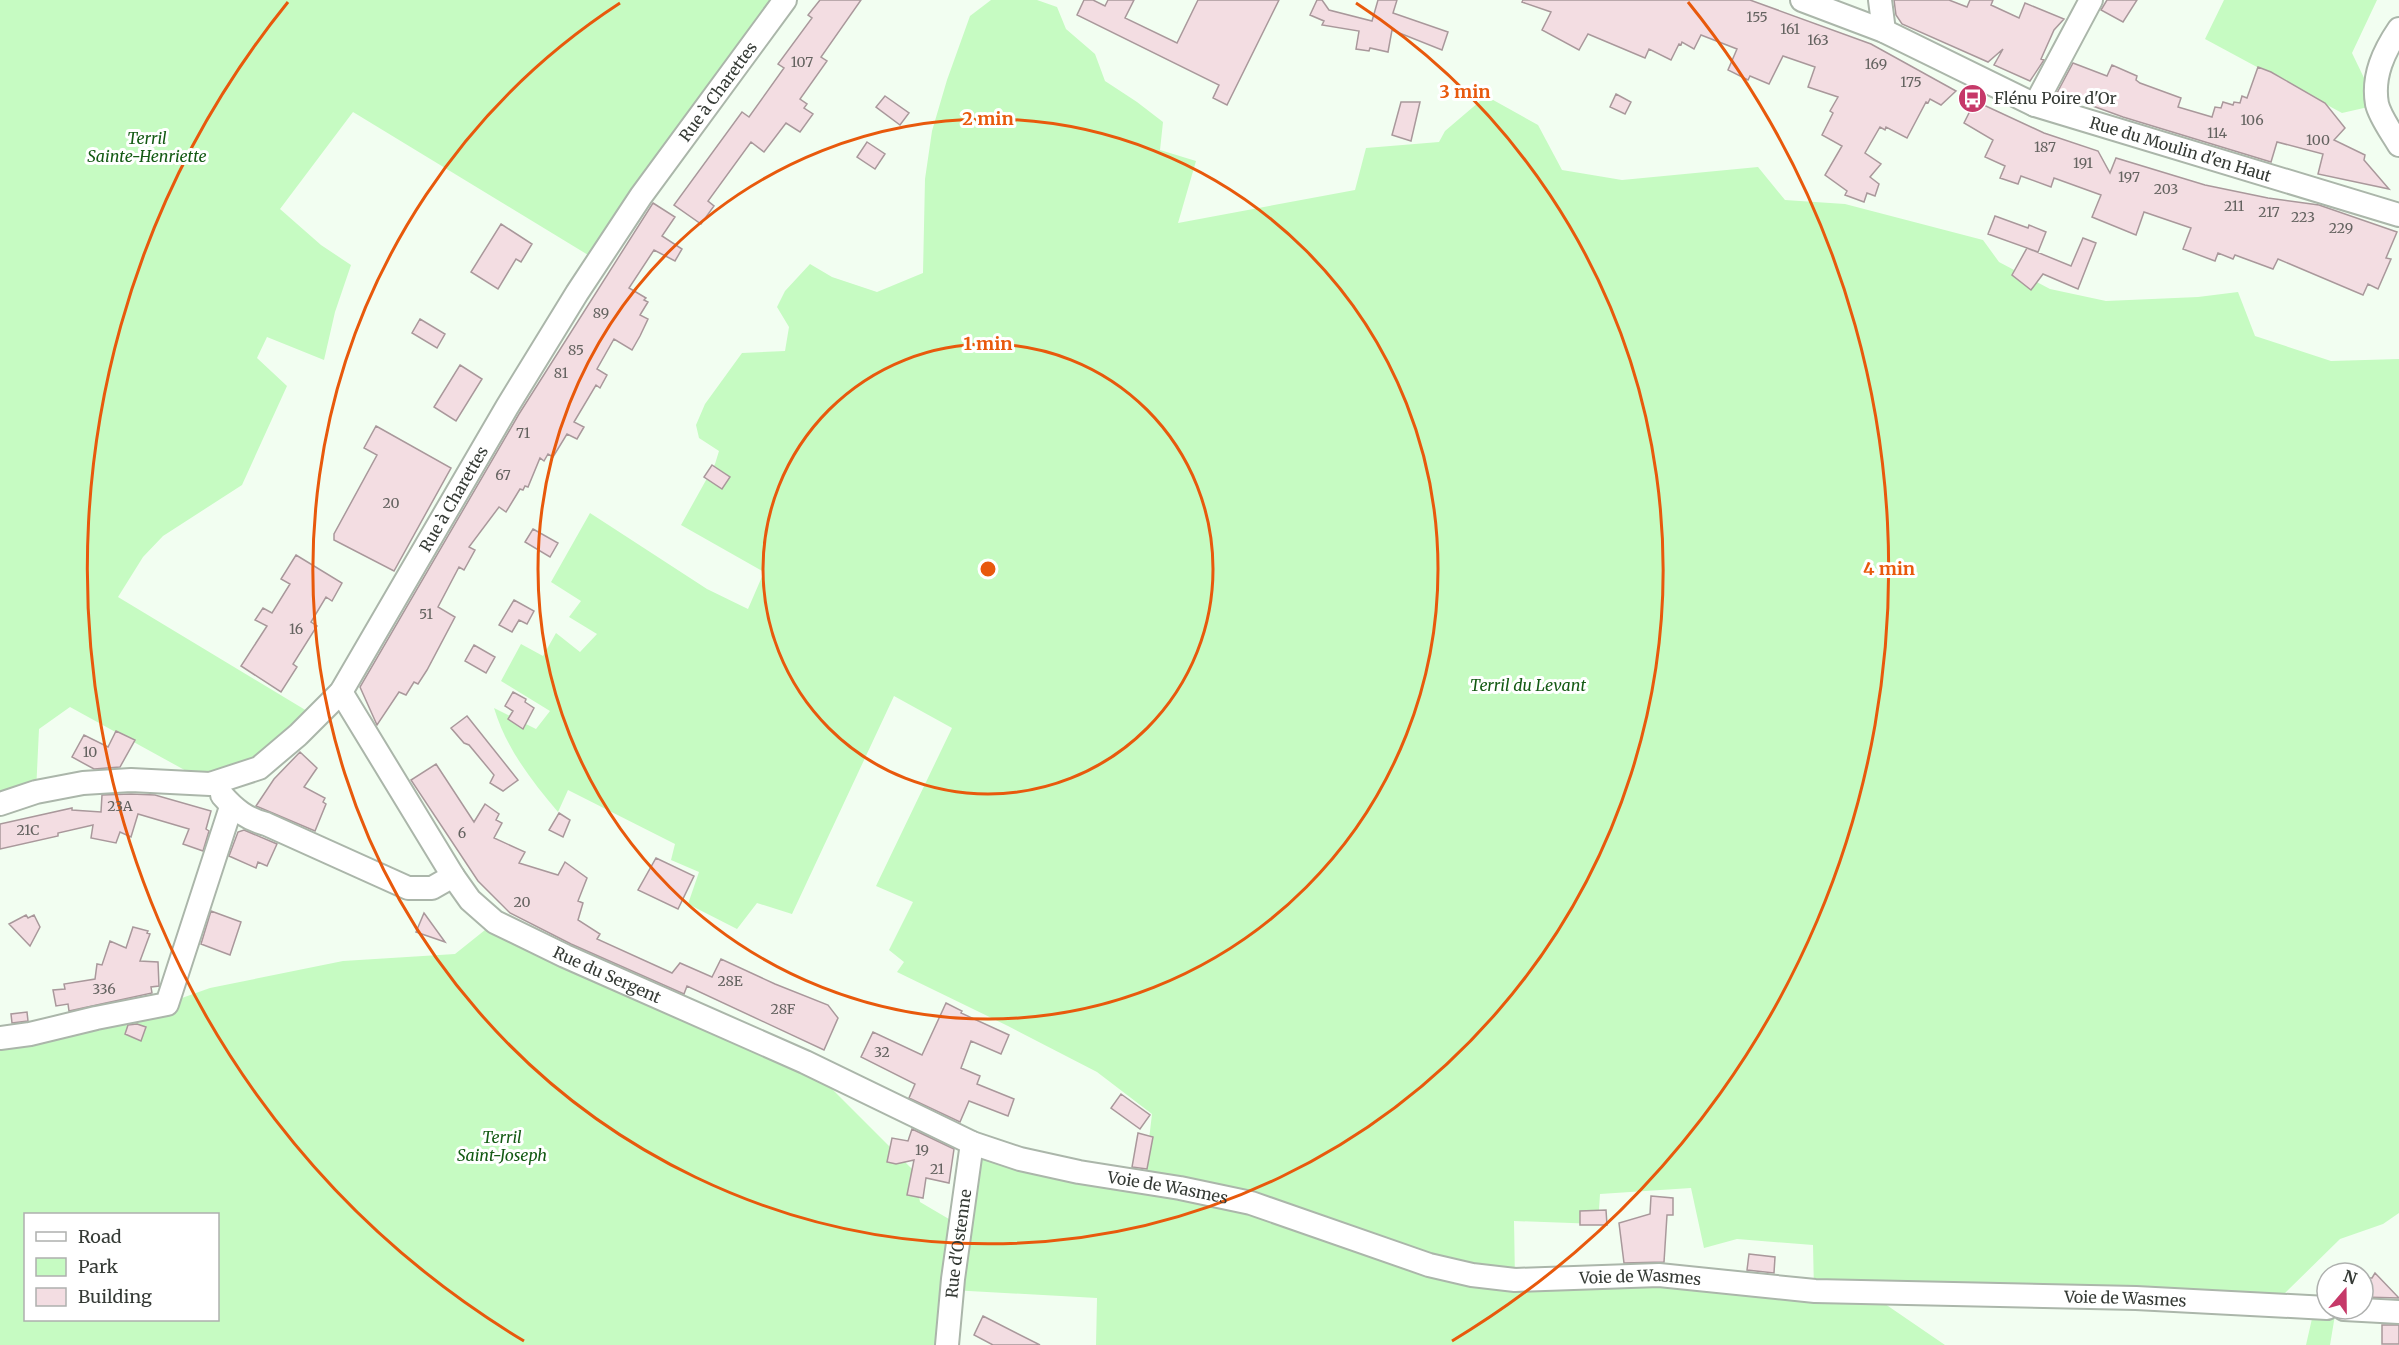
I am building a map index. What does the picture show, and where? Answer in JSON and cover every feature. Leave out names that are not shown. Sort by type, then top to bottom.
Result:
[{"type":"street","name":"Rue à Charettes","points":[[0,804],[36,792],[83,783],[131,780],[210,784],[259,768],[298,735],[341,692],[507,407],[577,293],[641,196],[785,0]]},
{"type":"street","name":"Rue du Moulin d'en Haut","points":[[1802,0],[1884,31],[2035,105],[2399,215]]},
{"type":"street","points":[[1880,0],[1884,31]]},
{"type":"street","points":[[2035,105],[2091,0]]},
{"type":"street","points":[[2399,29],[2386,48],[2376,76],[2377,105],[2399,146]]},
{"type":"street","name":"Rue du Sergent","points":[[341,692],[453,876],[470,900],[501,925],[565,956],[805,1062],[972,1143]]},
{"type":"street","points":[[193,784],[223,795],[231,807],[252,820],[266,824],[408,888],[432,888],[453,876]]},
{"type":"street","points":[[0,1038],[30,1034],[167,1004],[231,807]]},
{"type":"street","name":"Voie de Wasmes","points":[[972,1143],[1040,1164],[1180,1188],[1251,1203],[1429,1265],[1472,1275],[1515,1280],[1659,1275],[1815,1291],[2136,1298],[2315,1307]]},
{"type":"street","name":"Rue d'Ostenne","points":[[947,1345],[972,1143]]},
{"type":"street","points":[[2375,1311],[2399,1312]]},
{"type":"green space","name":"Terril Sainte-Henriette","points":[[0,0],[787,0],[598,261],[353,112],[280,209],[321,245],[351,265],[335,312],[324,360],[267,337],[257,358],[287,386],[242,485],[163,536],[143,557],[118,597],[317,717],[298,735],[210,784],[70,707],[39,729],[36,792],[0,804]]},
{"type":"green space","name":"Terril du Levant","points":[[991,0],[1037,0],[1057,7],[1066,29],[1095,54],[1105,81],[1163,122],[1160,150],[1196,161],[1178,223],[1355,190],[1366,148],[1439,142],[1445,131],[1486,96],[1538,125],[1562,170],[1622,180],[1758,167],[1785,200],[1845,204],[1983,240],[1999,262],[2050,289],[2106,301],[2198,297],[2238,292],[2255,336],[2331,361],[2399,359],[2399,1213],[2383,1224],[2340,1239],[2315,1261],[2282,1296],[1869,1293],[1945,1345],[1096,1345],[1097,1298],[951,1290],[947,1345],[0,1345],[0,1042],[53,1028],[75,1036],[210,988],[343,961],[455,954],[495,922],[805,1062],[914,1171],[920,1202],[954,1222],[972,1143],[1144,1182],[1152,1114],[1097,1072],[897,972],[904,962],[889,950],[913,902],[876,886],[952,728],[894,696],[792,914],[757,903],[737,929],[688,904],[699,872],[671,860],[675,844],[568,790],[558,812],[512,750],[494,708],[536,729],[550,711],[501,681],[521,644],[543,656],[556,633],[580,652],[597,634],[569,617],[581,601],[551,582],[590,513],[707,589],[748,609],[764,572],[681,525],[715,464],[719,451],[699,438],[696,425],[705,404],[742,353],[785,351],[789,327],[777,307],[785,291],[810,264],[832,277],[877,292],[923,273],[925,179],[932,131],[970,16]],"holes":[[[1691,1188],[1704,1248],[1737,1239],[1813,1245],[1814,1291],[1515,1280],[1514,1221],[1598,1224],[1600,1194]]]},
{"type":"green space","points":[[2224,0],[2377,0],[2352,53],[2377,105],[2342,113],[2205,39]]},
{"type":"green space","points":[[2315,1305],[2315,1321],[2334,1321],[2330,1345],[2306,1345]]},
{"type":"building","points":[[820,0],[861,0],[821,57],[827,61],[800,99],[807,104],[804,108],[813,114],[800,132],[786,123],[764,152],[751,142],[708,201],[714,206],[701,224],[674,205],[742,112],[749,117],[784,68],[778,64],[812,18],[808,15]]},
{"type":"building","points":[[1084,0],[1093,0],[1105,6],[1108,0],[1134,0],[1125,18],[1177,43],[1198,0],[1279,0],[1227,105],[1213,98],[1219,85],[1077,15]]},
{"type":"building","points":[[1317,0],[1322,0],[1329,10],[1372,21],[1378,0],[1397,0],[1393,13],[1448,32],[1442,50],[1392,30],[1388,52],[1370,48],[1369,51],[1356,49],[1359,31],[1322,25],[1324,21],[1310,15]]},
{"type":"building","points":[[1523,0],[1750,0],[1871,44],[1956,91],[1941,105],[1930,99],[1928,103],[1926,102],[1907,138],[1886,127],[1885,130],[1880,127],[1865,153],[1881,164],[1870,177],[1879,184],[1875,196],[1867,193],[1864,202],[1845,195],[1847,191],[1825,175],[1842,146],[1822,135],[1833,113],[1830,111],[1838,97],[1808,87],[1815,67],[1783,56],[1769,84],[1750,76],[1748,80],[1728,70],[1737,49],[1701,35],[1694,49],[1682,42],[1681,45],[1679,44],[1671,60],[1649,49],[1645,58],[1588,34],[1579,50],[1542,30],[1551,12],[1522,2]]},
{"type":"building","points":[[1894,0],[1949,0],[1967,7],[1970,0],[1993,0],[1991,5],[2019,18],[2025,3],[2064,19],[2054,30],[2041,59],[2044,60],[2030,81],[1994,65],[2003,49],[1988,62],[1902,24],[1896,15]]},
{"type":"building","points":[[2107,0],[2137,0],[2123,22],[2101,10]]},
{"type":"building","points":[[2073,63],[2107,76],[2112,65],[2137,76],[2136,80],[2140,83],[2181,98],[2178,107],[2212,117],[2215,107],[2221,108],[2223,102],[2233,105],[2234,102],[2240,103],[2242,96],[2247,98],[2258,67],[2271,72],[2325,103],[2345,128],[2334,140],[2365,155],[2364,160],[2389,189],[2318,174],[2323,154],[2277,142],[2271,162],[2123,117],[2057,93]]},
{"type":"building","points":[[1616,94],[1631,102],[1625,114],[1610,107]]},
{"type":"building","points":[[885,96],[909,113],[900,125],[876,107]]},
{"type":"building","points":[[1975,101],[2044,133],[2098,151],[2110,173],[2116,158],[2205,185],[2268,198],[2319,205],[2397,232],[2386,258],[2391,259],[2378,289],[2368,284],[2363,295],[2278,259],[2273,269],[2235,255],[2233,259],[2218,253],[2215,261],[2183,249],[2191,228],[2144,212],[2136,235],[2092,217],[2101,195],[2054,178],[2051,187],[2021,176],[2018,184],[2000,178],[2005,166],[1985,157],[1993,140],[1964,123]]},
{"type":"building","points":[[1401,102],[1420,102],[1411,141],[1392,135]]},
{"type":"building","points":[[867,142],[885,154],[875,169],[857,157]]},
{"type":"building","points":[[653,203],[675,217],[662,236],[682,249],[675,261],[654,250],[629,288],[646,298],[644,300],[648,302],[640,315],[648,319],[640,336],[632,350],[614,339],[597,369],[607,375],[600,388],[596,385],[574,422],[584,427],[577,439],[567,434],[553,457],[548,454],[544,461],[540,458],[528,487],[520,489],[506,512],[499,507],[469,547],[475,550],[464,570],[459,567],[438,607],[455,617],[418,684],[414,682],[406,695],[399,692],[377,725],[360,687],[519,414]]},
{"type":"building","points":[[1995,216],[2046,232],[2038,252],[1988,234]]},
{"type":"building","points":[[501,224],[532,244],[521,262],[516,259],[498,289],[471,272]]},
{"type":"building","points":[[2083,238],[2096,243],[2078,289],[2043,274],[2031,290],[2012,275],[2027,248],[2071,266]]},
{"type":"building","points":[[420,319],[445,334],[437,348],[412,333]]},
{"type":"building","points":[[460,365],[482,379],[456,421],[434,407]]},
{"type":"building","points":[[376,426],[451,468],[394,571],[334,540],[334,534],[377,455],[364,448]]},
{"type":"building","points":[[712,465],[730,477],[722,489],[704,477]]},
{"type":"building","points":[[533,529],[558,543],[550,557],[525,542]]},
{"type":"building","points":[[296,555],[342,583],[332,601],[326,597],[311,622],[317,626],[293,664],[297,667],[281,692],[241,666],[267,626],[255,620],[263,608],[272,613],[290,584],[281,579]]},
{"type":"building","points":[[514,600],[534,611],[527,624],[519,620],[512,632],[499,625]]},
{"type":"building","points":[[474,645],[495,657],[486,673],[465,661]]},
{"type":"building","points":[[513,692],[526,699],[525,702],[534,708],[523,729],[508,719],[513,711],[505,706]]},
{"type":"building","points":[[467,716],[518,780],[503,791],[490,783],[494,775],[469,745],[464,743],[451,728]]},
{"type":"building","points":[[116,731],[135,740],[120,767],[94,769],[72,757],[84,735],[108,747]]},
{"type":"building","points":[[300,752],[317,768],[304,787],[325,798],[323,802],[326,804],[315,831],[256,806],[274,779]]},
{"type":"building","points":[[436,764],[474,822],[485,804],[499,814],[496,820],[502,823],[494,838],[525,852],[519,863],[558,875],[565,862],[587,878],[578,901],[583,903],[578,920],[600,934],[597,939],[672,973],[680,963],[712,977],[721,959],[828,1005],[838,1018],[824,1050],[687,986],[684,994],[571,944],[510,913],[478,881],[411,780]]},
{"type":"building","points":[[102,795],[155,795],[211,811],[206,829],[209,831],[203,851],[183,844],[189,829],[138,814],[131,837],[120,832],[116,843],[91,838],[93,825],[58,833],[58,836],[0,849],[0,824],[72,808],[72,810],[101,812]]},
{"type":"building","points":[[559,813],[570,820],[563,837],[549,830]]},
{"type":"building","points":[[244,830],[277,844],[267,866],[258,862],[256,868],[229,856],[238,832]]},
{"type":"building","points":[[656,858],[694,876],[678,909],[638,890]]},
{"type":"building","points":[[211,911],[241,922],[230,955],[201,944]]},
{"type":"building","points":[[424,913],[445,942],[416,932]]},
{"type":"building","points":[[26,915],[28,918],[34,915],[40,927],[30,946],[9,924]]},
{"type":"building","points":[[133,927],[148,931],[147,933],[150,934],[140,961],[158,962],[159,986],[151,987],[152,993],[69,1011],[68,1004],[56,1006],[53,990],[65,989],[64,984],[95,979],[97,964],[102,965],[110,941],[126,948]]},
{"type":"building","points":[[946,1003],[962,1011],[961,1013],[1009,1035],[1001,1054],[971,1041],[961,1068],[980,1076],[977,1084],[1014,1099],[1008,1116],[969,1101],[960,1122],[909,1098],[915,1084],[861,1057],[873,1032],[922,1055]]},
{"type":"building","points":[[27,1012],[28,1021],[12,1023],[11,1014]]},
{"type":"building","points":[[137,1024],[146,1027],[141,1041],[125,1034],[128,1025]]},
{"type":"building","points":[[1121,1094],[1150,1115],[1140,1129],[1111,1108]]},
{"type":"building","points":[[912,1129],[954,1149],[949,1183],[926,1178],[923,1198],[907,1195],[914,1160],[896,1164],[887,1162],[892,1138],[908,1141]]},
{"type":"building","points":[[1138,1133],[1153,1137],[1147,1169],[1132,1167]]},
{"type":"building","points":[[1651,1196],[1673,1198],[1673,1215],[1667,1215],[1664,1262],[1624,1263],[1619,1223],[1650,1214]]},
{"type":"building","points":[[1606,1210],[1607,1225],[1580,1225],[1580,1211]]},
{"type":"building","points":[[1749,1254],[1775,1257],[1774,1273],[1747,1270]]},
{"type":"building","points":[[2375,1273],[2399,1298],[2375,1297]]},
{"type":"building","points":[[983,1316],[1040,1345],[993,1345],[974,1335]]},
{"type":"building","points":[[2382,1325],[2399,1325],[2399,1344],[2382,1344]]},
{"type":"place","name":"Flénu Poire d'Or","points":[[1973,98]]},
{"type":"park label","name":"Terril Saint-Joseph","points":[[502,1146]]}]
